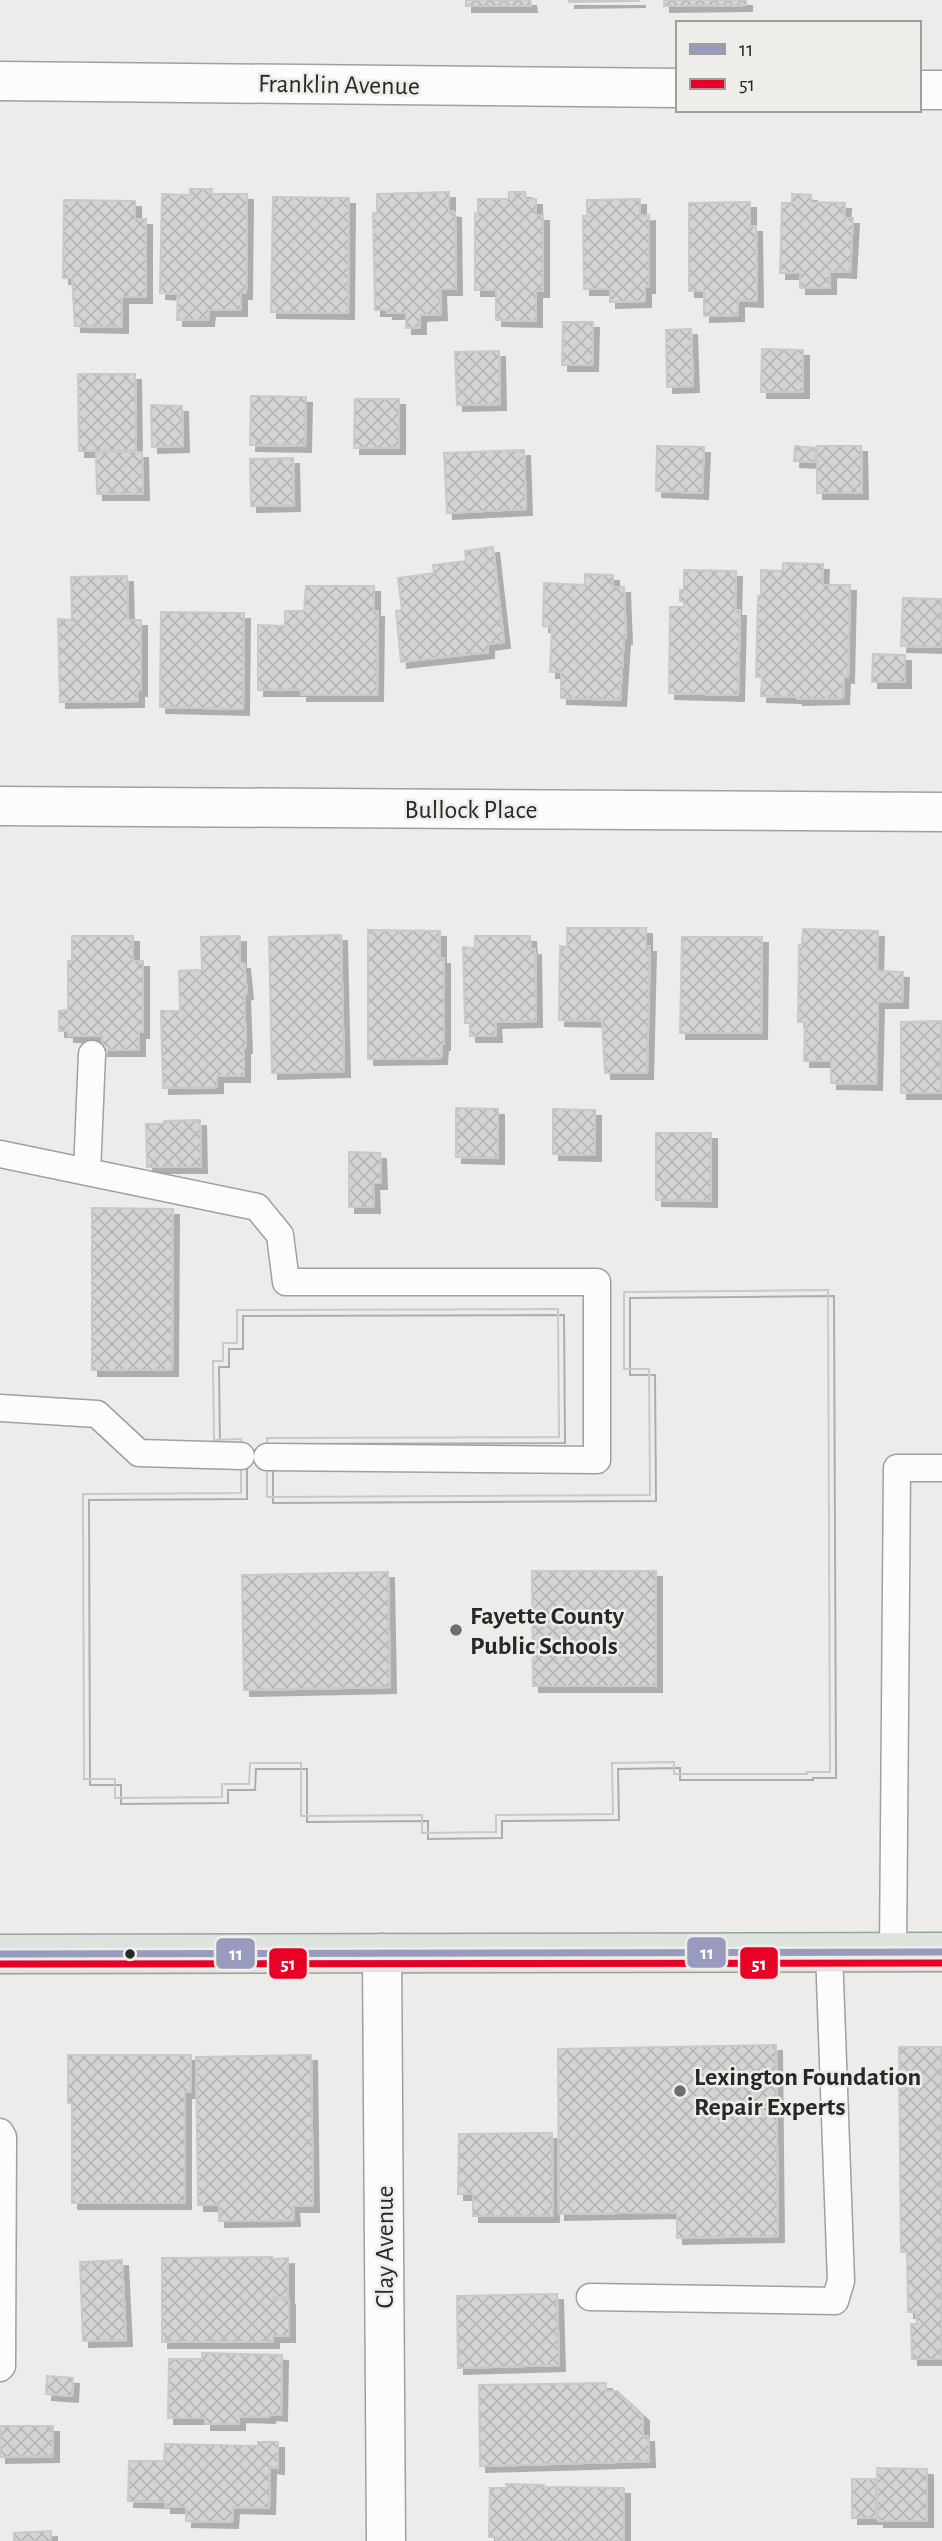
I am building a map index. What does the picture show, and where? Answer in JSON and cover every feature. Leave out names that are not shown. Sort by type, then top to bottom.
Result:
[{"type":"main road","points":[[0,1954],[942,1952]]},
{"type":"street","name":"Franklin Avenue","points":[[0,81],[676,88]]},
{"type":"street","points":[[921,90],[942,90]]},
{"type":"street","name":"Bullock Place","points":[[0,806],[942,812]]},
{"type":"street","name":"Clay Avenue","points":[[382,1953],[386,2541]]},
{"type":"lane","points":[[88,1172],[92,1054]]},
{"type":"lane","points":[[0,1154],[257,1207],[280,1235],[286,1282],[597,1282],[597,1460],[254,1457],[139,1453],[97,1414],[0,1408]]},
{"type":"lane","points":[[893,1952],[897,1468],[942,1468]]},
{"type":"lane","points":[[590,2297],[835,2301],[841,2281],[829,1952]]},
{"type":"lane","points":[[0,2132],[4,2137],[0,2368]]},
{"type":"building","points":[[466,0],[530,0],[531,6],[466,6]]},
{"type":"building","points":[[639,0],[639,1],[569,2]]},
{"type":"building","points":[[664,0],[746,0],[746,5],[664,6]]},
{"type":"building","points":[[190,189],[212,189],[211,194],[247,194],[246,293],[241,293],[241,310],[209,310],[208,320],[177,320],[178,294],[160,293],[162,194],[190,195]]},
{"type":"building","points":[[449,192],[449,211],[455,212],[456,289],[440,289],[441,314],[420,315],[420,328],[406,328],[406,313],[375,310],[373,213],[377,213],[377,194]]},
{"type":"building","points":[[509,192],[525,192],[526,199],[536,199],[536,215],[543,215],[543,291],[536,291],[536,321],[496,320],[496,290],[475,290],[475,213],[478,214],[478,199],[509,199]]},
{"type":"building","points":[[792,194],[811,195],[811,202],[845,203],[844,218],[853,218],[850,272],[830,271],[830,288],[800,288],[800,273],[780,273],[782,203],[792,203]]},
{"type":"building","points":[[273,197],[349,198],[348,313],[271,312]]},
{"type":"building","points":[[640,199],[640,216],[649,215],[649,287],[645,287],[645,301],[610,302],[610,289],[584,289],[583,216],[587,216],[587,200]]},
{"type":"building","points":[[64,200],[135,201],[135,219],[146,219],[146,297],[122,297],[122,327],[75,326],[72,278],[63,278]]},
{"type":"building","points":[[750,202],[750,226],[756,226],[757,301],[738,300],[738,315],[704,316],[704,291],[689,291],[689,203]]},
{"type":"building","points":[[563,322],[593,322],[592,365],[562,365]]},
{"type":"building","points":[[691,329],[693,386],[667,387],[666,330]]},
{"type":"building","points":[[762,349],[803,350],[803,392],[761,392]]},
{"type":"building","points":[[499,351],[500,404],[457,405],[455,352]]},
{"type":"building","points":[[78,374],[135,374],[136,450],[79,451]]},
{"type":"building","points":[[251,396],[306,397],[305,446],[250,445]]},
{"type":"building","points":[[355,399],[399,399],[399,448],[354,448]]},
{"type":"building","points":[[151,405],[182,406],[183,446],[152,447]]},
{"type":"building","points":[[657,446],[704,447],[702,493],[656,491]]},
{"type":"building","points":[[795,446],[816,448],[815,462],[794,461]]},
{"type":"building","points":[[817,446],[861,446],[862,493],[817,493]]},
{"type":"building","points":[[524,450],[526,509],[447,513],[444,453]]},
{"type":"building","points":[[96,452],[142,452],[143,494],[97,494]]},
{"type":"building","points":[[293,458],[294,505],[251,506],[250,459]]},
{"type":"building","points":[[493,547],[504,642],[488,644],[488,652],[401,662],[396,611],[402,610],[398,578],[434,573],[433,565],[466,561],[465,551]]},
{"type":"building","points":[[783,563],[823,564],[822,585],[850,585],[848,677],[844,676],[843,698],[797,699],[761,696],[762,677],[756,677],[761,570],[783,571]]},
{"type":"building","points":[[684,570],[736,571],[735,610],[740,610],[738,695],[669,693],[670,607],[684,607],[684,601],[680,601],[680,590],[684,590]]},
{"type":"building","points":[[585,574],[613,575],[613,587],[624,587],[626,638],[620,700],[561,698],[561,672],[550,672],[552,627],[543,626],[544,583],[585,585]]},
{"type":"building","points":[[127,576],[128,620],[141,620],[141,690],[138,689],[138,701],[60,702],[58,619],[72,620],[71,577]]},
{"type":"building","points":[[306,586],[374,586],[374,611],[378,611],[377,695],[301,695],[301,690],[258,690],[258,625],[285,626],[285,611],[304,611]]},
{"type":"building","points":[[903,598],[942,599],[942,647],[901,646]]},
{"type":"building","points":[[161,612],[244,613],[243,709],[160,707]]},
{"type":"building","points":[[873,654],[905,655],[905,682],[872,682]]},
{"type":"building","points":[[567,928],[646,928],[646,946],[650,946],[647,1073],[605,1073],[602,1021],[559,1020],[560,946],[567,947]]},
{"type":"building","points":[[803,929],[878,931],[877,971],[903,972],[902,1002],[878,1002],[876,1084],[831,1083],[831,1061],[804,1061],[805,1022],[798,1022],[799,945],[802,945]]},
{"type":"building","points":[[368,930],[440,931],[440,958],[444,958],[444,1044],[441,1058],[368,1059]]},
{"type":"building","points":[[341,935],[344,1071],[272,1073],[269,937]]},
{"type":"building","points":[[72,936],[133,936],[133,961],[143,961],[143,1032],[139,1032],[139,1050],[102,1050],[103,1036],[68,1036],[68,1031],[59,1031],[59,1011],[68,1010],[68,961],[72,961]]},
{"type":"building","points":[[240,936],[240,963],[244,963],[247,993],[244,994],[244,1076],[217,1076],[217,1087],[163,1088],[161,1011],[180,1011],[179,971],[202,970],[201,937]]},
{"type":"building","points":[[475,936],[530,936],[531,950],[535,949],[536,1021],[495,1022],[496,1036],[470,1036],[470,1023],[465,1023],[463,947],[475,948]]},
{"type":"building","points":[[682,937],[762,937],[761,1033],[680,1033]]},
{"type":"building","points":[[941,1021],[941,1093],[901,1093],[901,1022]]},
{"type":"building","points":[[456,1108],[498,1109],[498,1158],[456,1157]]},
{"type":"building","points":[[553,1109],[595,1110],[595,1155],[553,1154]]},
{"type":"building","points":[[200,1120],[201,1167],[147,1167],[146,1124]]},
{"type":"building","points":[[656,1133],[711,1133],[711,1201],[656,1200]]},
{"type":"building","points":[[349,1152],[380,1153],[381,1183],[373,1183],[374,1207],[349,1207]]},
{"type":"building","points":[[92,1208],[173,1209],[172,1370],[92,1370]]},
{"type":"building","name":"Fayette County Public Schools","points":[[828,1290],[830,1772],[674,1774],[674,1762],[612,1763],[613,1814],[496,1815],[496,1832],[422,1833],[422,1815],[301,1816],[301,1763],[250,1763],[249,1784],[222,1784],[222,1797],[115,1798],[115,1779],[84,1779],[83,1494],[241,1493],[241,1439],[214,1440],[213,1361],[223,1361],[223,1343],[237,1343],[237,1310],[558,1309],[559,1437],[267,1438],[267,1497],[650,1495],[649,1369],[624,1369],[624,1292]],"holes":[[[532,1571],[656,1571],[656,1686],[533,1686]],[[388,1572],[390,1687],[244,1690],[242,1575]]]},
{"type":"building","name":"Fayette County Public Schools","points":[[828,1290],[830,1772],[674,1774],[674,1762],[612,1763],[613,1814],[496,1815],[496,1832],[422,1833],[422,1815],[301,1816],[301,1763],[250,1763],[249,1784],[222,1784],[222,1797],[115,1798],[115,1779],[84,1779],[83,1494],[241,1493],[241,1439],[214,1440],[213,1361],[223,1361],[223,1343],[237,1343],[237,1310],[558,1309],[559,1437],[267,1438],[267,1497],[650,1495],[649,1369],[624,1369],[624,1292]]},
{"type":"building","points":[[776,2045],[778,2236],[677,2238],[677,2212],[559,2214],[558,2049]]},
{"type":"building","points":[[899,2047],[942,2047],[942,2359],[912,2359],[911,2324],[917,2324],[916,2312],[908,2312],[907,2252],[901,2252]]},
{"type":"building","points":[[68,2055],[191,2055],[191,2092],[185,2092],[185,2203],[72,2203],[72,2103],[68,2103]]},
{"type":"building","points":[[311,2055],[313,2206],[293,2206],[294,2220],[219,2221],[219,2205],[198,2205],[196,2057]]},
{"type":"building","points":[[552,2133],[553,2216],[473,2216],[473,2194],[458,2194],[459,2134]]},
{"type":"building","points":[[162,2258],[288,2258],[288,2297],[273,2299],[289,2299],[289,2336],[273,2336],[273,2342],[162,2342]]},
{"type":"building","points":[[122,2260],[126,2340],[83,2341],[80,2262]]},
{"type":"building","points":[[557,2294],[559,2365],[458,2368],[457,2296]]},
{"type":"building","points":[[202,2353],[282,2355],[281,2415],[239,2416],[239,2424],[205,2424],[205,2418],[168,2418],[169,2359],[202,2359]]},
{"type":"building","points":[[47,2376],[73,2378],[72,2396],[46,2394]]},
{"type":"building","points":[[606,2383],[606,2391],[617,2391],[643,2415],[643,2436],[648,2436],[649,2461],[480,2466],[479,2385]]},
{"type":"building","points":[[0,2426],[53,2426],[53,2456],[0,2457]]},
{"type":"building","points":[[258,2442],[278,2442],[278,2468],[270,2467],[269,2508],[233,2507],[232,2522],[186,2521],[186,2507],[165,2507],[165,2502],[128,2501],[129,2461],[164,2461],[165,2444],[258,2446]]},
{"type":"building","points":[[877,2468],[927,2469],[927,2521],[878,2521]]},
{"type":"building","points":[[852,2479],[876,2479],[876,2518],[852,2518]]},
{"type":"building","points":[[506,2484],[624,2488],[624,2541],[496,2541],[496,2537],[489,2537],[490,2488],[507,2488]]},
{"type":"building","points":[[51,2531],[51,2541],[14,2541],[14,2533]]},
{"type":"transit line","name":"11","points":[[0,1954],[942,1952]]},
{"type":"transit line","name":"51","points":[[0,1964],[942,1963]]},
{"type":"place","name":"Fayette County Public Schools","points":[[456,1630]]},
{"type":"place","name":"Lexington Foundation Repair Experts","points":[[680,2091]]}]
